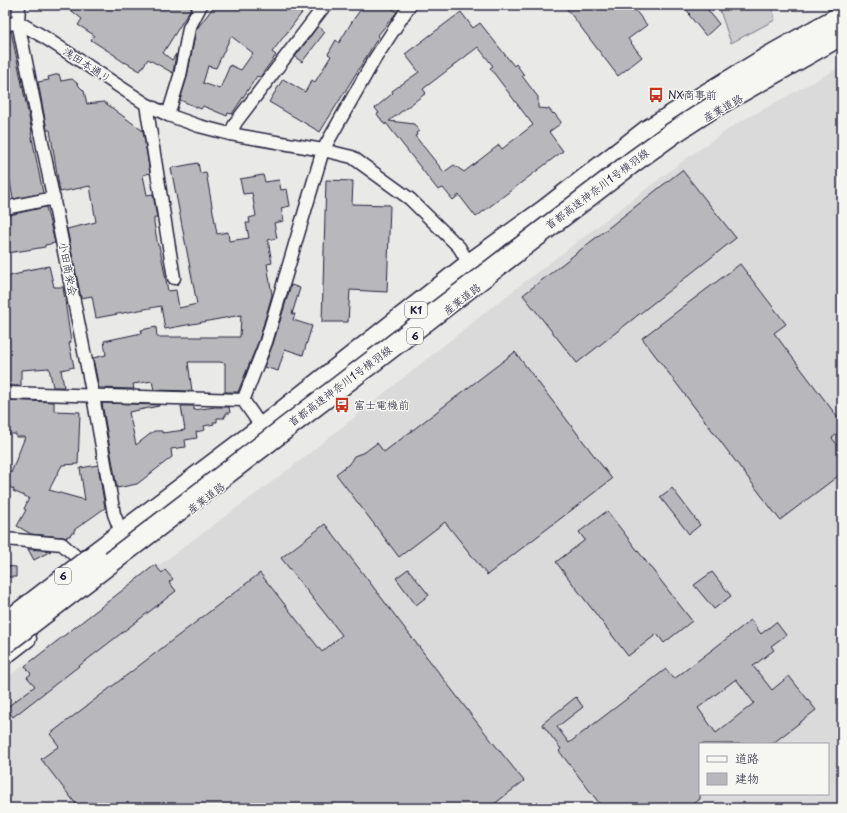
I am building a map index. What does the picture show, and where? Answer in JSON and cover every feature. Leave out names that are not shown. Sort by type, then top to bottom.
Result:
[{"type":"highway","name":"首都高速神奈川1号横羽線","points":[[5,624],[628,148],[669,119],[750,68],[842,16]]},
{"type":"highway","name":"首都高速神奈川1号横羽線","points":[[5,643],[639,157],[672,133],[713,107],[842,34]]},
{"type":"main road","name":"産業道路","points":[[5,620],[121,532],[266,433],[469,263],[543,210],[646,130],[842,10]]},
{"type":"main road","name":"産業道路","points":[[5,655],[666,142],[786,72],[842,42]]},
{"type":"street","name":"小田商栄会","points":[[19,5],[18,22],[36,117],[54,198],[93,396],[114,514],[121,532]]},
{"type":"street","points":[[168,115],[180,76],[188,32],[201,5]]},
{"type":"street","points":[[230,134],[236,122],[325,5]]},
{"type":"street","points":[[243,400],[266,342],[323,150],[403,7]]},
{"type":"street","points":[[5,25],[18,22]]},
{"type":"street","name":"浅田本通り","points":[[18,22],[44,37],[146,104],[168,115],[199,126],[230,134],[323,150],[352,157],[410,199],[459,247],[480,285]]},
{"type":"street","points":[[146,104],[174,278]]},
{"type":"street","points":[[5,208],[54,198]]},
{"type":"street","points":[[5,393],[243,400]]},
{"type":"street","points":[[243,400],[266,433]]},
{"type":"street","points":[[5,539],[62,544],[82,562]]},
{"type":"shaded area","points":[[718,5],[772,5],[775,20],[731,43]]},
{"type":"shaded area","points":[[842,66],[842,808],[5,808],[5,679],[292,467],[488,310],[684,160],[736,124]]},
{"type":"building","points":[[64,5],[193,5],[163,53],[172,60],[176,54],[173,73],[148,59],[140,71],[125,63],[91,40],[94,35],[78,25],[82,19]]},
{"type":"building","points":[[215,5],[308,5],[272,52],[276,55],[260,77],[257,76],[232,114],[228,113],[227,116],[203,106],[201,109],[180,100],[187,77],[196,30]],"holes":[[[231,36],[253,53],[241,70],[230,65],[220,89],[203,83],[208,66],[216,68]]]},
{"type":"building","points":[[364,5],[388,5],[397,12],[378,35],[379,36],[320,132],[269,102],[283,79],[305,92],[312,80],[315,82],[331,56],[328,54],[336,40],[339,43]]},
{"type":"building","points":[[564,5],[631,5],[647,25],[628,39],[642,57],[618,76]]},
{"type":"building","points":[[691,5],[704,5],[719,24],[706,36],[686,9]]},
{"type":"building","points":[[461,12],[473,28],[480,23],[514,66],[516,64],[524,75],[522,76],[538,97],[538,108],[549,109],[561,122],[549,132],[563,151],[476,217],[459,195],[453,200],[443,188],[438,190],[386,123],[385,125],[377,114],[379,113],[375,108],[393,93],[392,91],[419,72],[405,54]],"holes":[[[478,47],[493,66],[490,68],[533,125],[502,149],[499,145],[464,172],[454,165],[444,172],[415,136],[419,131],[414,124],[389,121],[426,93],[423,89]]]},
{"type":"building","points":[[318,26],[325,32],[302,62],[295,57]]},
{"type":"building","points":[[11,31],[43,193],[13,199],[5,152],[5,139],[7,139],[5,126],[5,32]]},
{"type":"building","points":[[59,74],[61,81],[72,79],[78,84],[84,91],[87,104],[104,102],[143,131],[150,173],[143,175],[147,195],[153,194],[157,218],[154,218],[154,223],[168,291],[176,290],[179,308],[197,304],[171,168],[198,163],[200,173],[206,172],[217,234],[228,232],[229,241],[249,238],[246,223],[250,223],[249,218],[256,216],[252,193],[243,194],[240,179],[263,175],[265,182],[279,180],[281,190],[287,189],[290,206],[281,208],[284,221],[274,223],[277,238],[268,240],[272,263],[267,264],[272,295],[259,340],[238,392],[225,392],[225,363],[220,362],[188,362],[192,391],[154,390],[152,381],[133,384],[134,389],[99,388],[93,358],[106,355],[104,341],[142,333],[141,330],[156,327],[157,337],[240,337],[241,315],[165,329],[161,306],[96,318],[92,296],[81,298],[67,229],[96,222],[90,186],[60,192],[50,130],[47,130],[38,82],[49,80],[48,77]]},
{"type":"building","points":[[682,170],[736,238],[577,363],[523,295]]},
{"type":"building","points":[[326,180],[353,181],[352,204],[390,205],[387,292],[350,290],[348,322],[322,322]]},
{"type":"building","points":[[46,207],[55,243],[45,245],[45,247],[7,253],[5,252],[5,216]]},
{"type":"building","points":[[740,264],[786,324],[774,333],[842,423],[842,430],[832,438],[842,451],[842,473],[780,520],[642,338]]},
{"type":"building","points":[[49,266],[54,287],[63,287],[71,342],[69,343],[74,367],[61,370],[64,387],[53,387],[49,368],[21,370],[21,386],[5,386],[5,277],[22,273],[22,271]]},
{"type":"building","points":[[291,285],[300,288],[292,314],[295,314],[293,320],[312,326],[303,355],[285,349],[278,371],[264,367],[273,344]]},
{"type":"building","points":[[515,352],[612,479],[487,575],[445,522],[399,557],[336,474],[349,464],[354,456],[365,452],[377,443],[384,452]]},
{"type":"building","points":[[5,400],[54,402],[54,411],[80,412],[78,464],[62,465],[49,490],[85,500],[80,468],[98,465],[105,508],[74,530],[74,533],[71,533],[70,536],[67,536],[67,538],[31,534],[17,526],[26,510],[24,509],[29,498],[13,491],[14,489],[5,486],[5,470],[11,473],[25,437],[16,437],[16,434],[7,434],[7,432],[5,432]]},
{"type":"building","points":[[102,403],[159,405],[129,412],[136,445],[154,431],[162,431],[162,433],[185,430],[181,406],[194,406],[194,410],[229,407],[230,413],[226,413],[226,416],[224,416],[225,418],[217,418],[217,422],[213,422],[214,424],[204,426],[205,430],[196,432],[197,438],[185,440],[186,447],[171,449],[172,457],[137,484],[117,488]]},
{"type":"building","points":[[672,488],[700,525],[689,534],[660,497]]},
{"type":"building","points":[[607,511],[692,621],[664,643],[657,634],[628,656],[556,562],[585,540],[579,532]]},
{"type":"building","points":[[325,524],[475,720],[524,781],[489,808],[79,808],[41,759],[59,746],[50,734],[260,573],[322,652],[342,635],[281,558]]},
{"type":"building","points":[[28,549],[51,551],[34,560]]},
{"type":"building","points":[[155,565],[162,573],[165,570],[173,579],[169,582],[176,591],[13,717],[6,708],[35,686],[27,677],[31,674],[25,666]]},
{"type":"building","points":[[5,566],[16,567],[16,577],[5,577]]},
{"type":"building","points":[[408,569],[429,595],[416,605],[396,578]]},
{"type":"building","points":[[712,572],[731,596],[714,609],[694,585]]},
{"type":"building","points":[[751,620],[761,634],[776,622],[786,635],[771,646],[774,650],[753,666],[772,690],[789,676],[816,710],[773,743],[699,743],[700,799],[689,808],[603,808],[559,751],[561,749],[542,724],[576,697],[583,707],[557,727],[569,743],[666,669],[674,679]],"holes":[[[736,679],[754,703],[716,733],[698,708]]]},
{"type":"railway","points":[[839,808],[842,800]]},
{"type":"place","name":"NX商事前","points":[[656,95]]},
{"type":"place","name":"富士電機前","points":[[342,405]]}]
